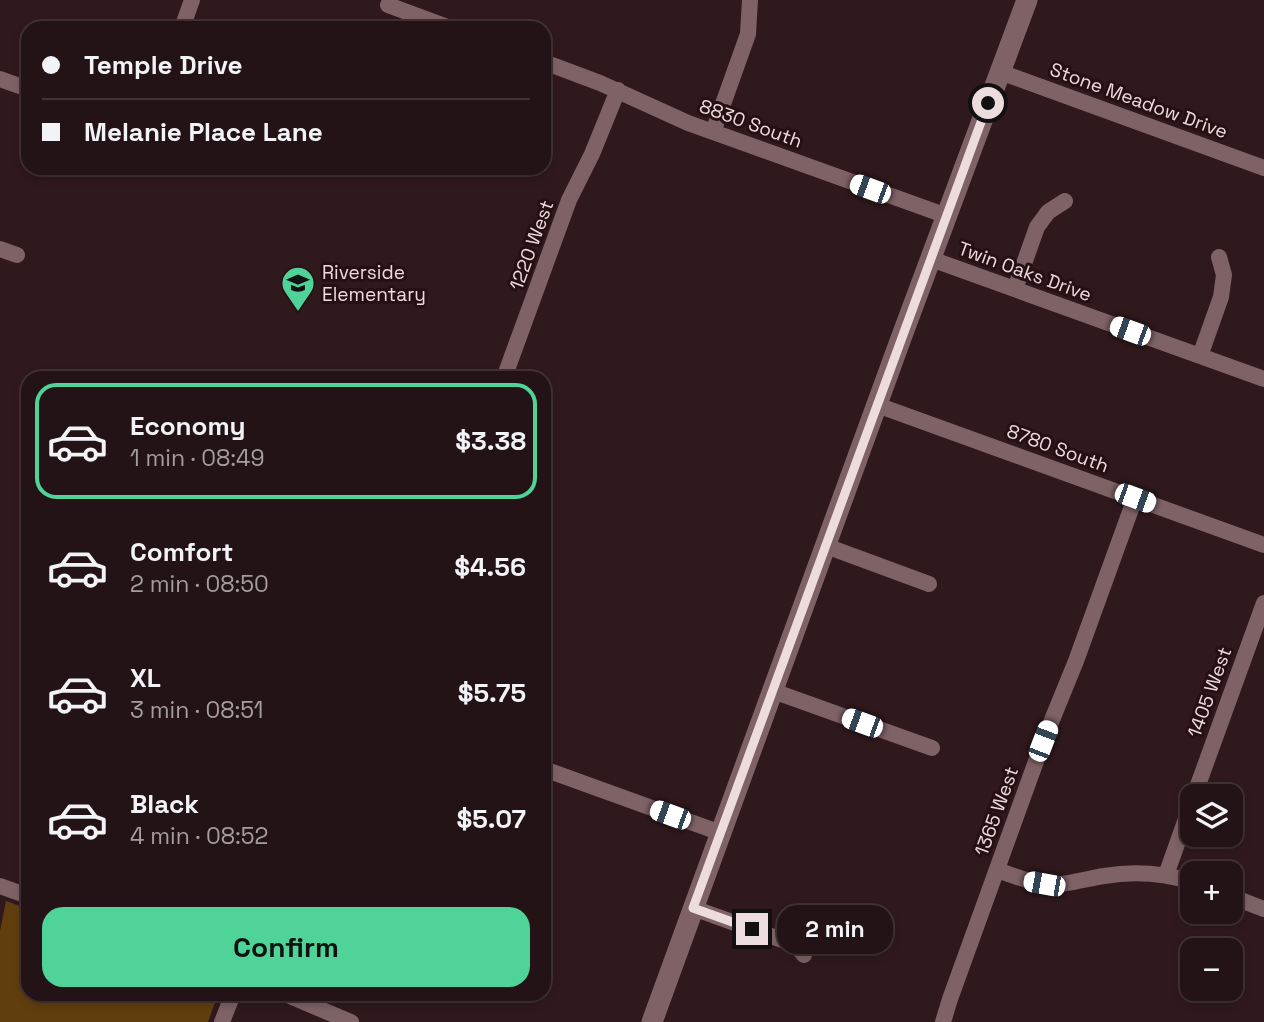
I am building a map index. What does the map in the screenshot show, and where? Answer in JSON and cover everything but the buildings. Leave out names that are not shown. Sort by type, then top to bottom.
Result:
[{"type":"street","points":[[184,21],[192,0]]},
{"type":"street","points":[[713,132],[748,34],[750,0]]},
{"type":"street","points":[[652,1022],[1027,0]]},
{"type":"street","points":[[388,5],[431,21]]},
{"type":"street","name":"8830 South","points":[[551,65],[618,90],[666,114],[713,132],[947,216]]},
{"type":"street","name":"Stone Meadow Drive","points":[[1000,72],[1264,168]]},
{"type":"street","points":[[0,79],[21,86]]},
{"type":"street","name":"1220 West","points":[[507,371],[569,200],[592,154],[618,90]]},
{"type":"street","points":[[1015,289],[1037,227],[1048,212],[1065,201]]},
{"type":"street","points":[[0,249],[16,255]]},
{"type":"street","points":[[1200,356],[1221,296],[1224,275],[1219,257]]},
{"type":"street","name":"Twin Oaks Drive","points":[[931,259],[1264,379]]},
{"type":"street","name":"8780 South","points":[[877,405],[1264,545]]},
{"type":"street","name":"1365 West","points":[[943,1022],[1050,723],[1076,661],[1135,498]]},
{"type":"street","points":[[825,546],[929,584]]},
{"type":"street","name":"1405 West","points":[[1198,784],[1264,603]]},
{"type":"street","points":[[773,691],[932,748]]},
{"type":"street","points":[[551,772],[721,833]]},
{"type":"street","points":[[1166,875],[1180,836]]},
{"type":"street","points":[[997,870],[1044,884],[1066,884],[1123,873],[1166,875],[1180,879]]},
{"type":"street","points":[[0,886],[21,894]]},
{"type":"street","points":[[1243,901],[1264,909]]},
{"type":"street","points":[[693,908],[796,945],[804,955]]},
{"type":"street","points":[[222,1022],[230,1001]]},
{"type":"street","points":[[302,1001],[351,1022]]},
{"type":"shaded area","points":[[6,901],[21,906],[21,1001],[216,1001],[208,1022],[0,1022],[0,931]]},
{"type":"place","name":"Riverside Elementary","points":[[298,313]]},
{"type":"route","points":[[752,929],[693,908],[988,103]]}]
